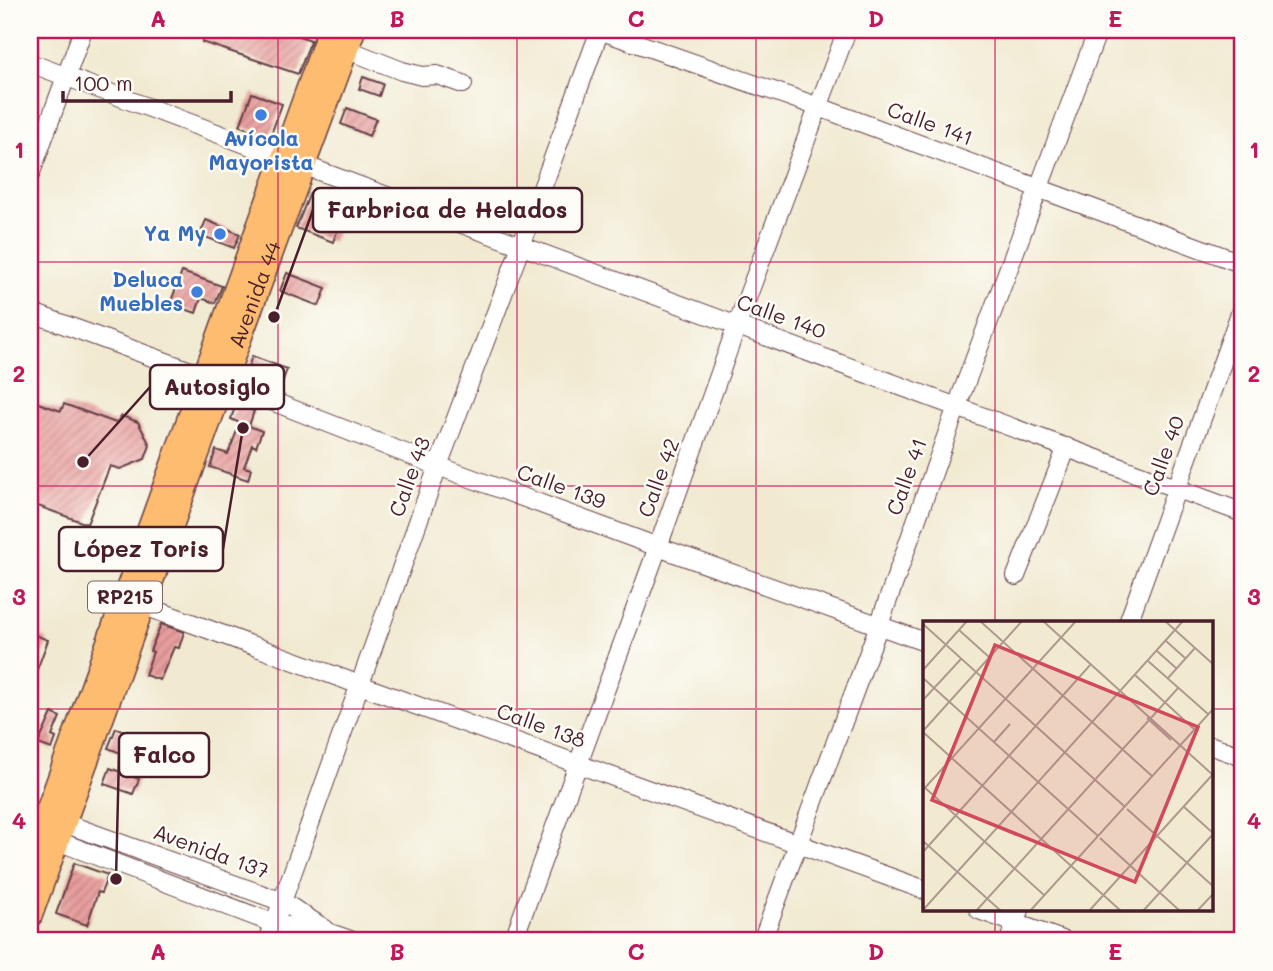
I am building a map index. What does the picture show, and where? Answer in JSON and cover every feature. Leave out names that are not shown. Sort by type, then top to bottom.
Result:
[{"type":"highway","name":"Avenida 44","points":[[293,162],[330,30]]},
{"type":"highway","name":"Avenida 44","points":[[30,915],[44,827],[293,162],[349,39]]},
{"type":"highway","name":"Avenida 44","points":[[30,861],[142,605],[213,379]]},
{"type":"street","points":[[30,175],[83,30]]},
{"type":"street","name":"Calle 141","points":[[599,30],[819,107],[1243,264]]},
{"type":"street","name":"Calle 43","points":[[268,941],[438,466],[599,30]]},
{"type":"street","name":"Calle 42","points":[[513,941],[847,30]]},
{"type":"street","name":"Calle 41","points":[[762,941],[957,406],[1098,30]]},
{"type":"street","points":[[349,39],[402,71],[422,76],[437,75],[463,84]]},
{"type":"street","name":"Calle 140","points":[[30,64],[1243,513]]},
{"type":"street","name":"Calle 40","points":[[1129,621],[1243,305]]},
{"type":"street","name":"Calle 139","points":[[30,312],[438,466],[923,641]]},
{"type":"street","points":[[1016,576],[1067,447]]},
{"type":"street","name":"Calle 138","points":[[142,605],[923,889]]},
{"type":"street","points":[[1214,747],[1243,757]]},
{"type":"street","name":"Avenida 137","points":[[44,827],[283,902],[330,933]]},
{"type":"street","name":"Avenida 137","points":[[44,827],[275,924],[330,933],[353,941]]},
{"type":"street","points":[[992,912],[1018,916],[1065,941]]},
{"type":"street","points":[[1009,941],[1018,916]]},
{"type":"building","points":[[206,30],[234,30],[248,34],[250,30],[280,30],[311,40],[298,74],[202,42]]},
{"type":"building","points":[[363,77],[383,84],[379,96],[359,89]]},
{"type":"building","name":"Avícola Mayorista","points":[[252,93],[282,104],[270,137],[240,126]]},
{"type":"building","points":[[347,108],[376,119],[369,136],[341,124]]},
{"type":"building","points":[[310,193],[361,213],[354,230],[340,224],[333,242],[296,228]]},
{"type":"building","name":"Ya My","points":[[206,220],[240,234],[234,248],[200,235]]},
{"type":"building","name":"Deluca Muebles","points":[[182,272],[222,286],[215,303],[201,298],[196,313],[170,304]]},
{"type":"building","points":[[287,273],[326,288],[319,306],[280,291]]},
{"type":"building","points":[[252,356],[287,369],[281,386],[246,374]]},
{"type":"building","points":[[35,402],[61,411],[64,404],[116,423],[122,416],[138,422],[150,445],[145,459],[120,469],[110,466],[87,524],[30,503],[30,417]]},
{"type":"building","points":[[236,404],[254,411],[249,426],[262,431],[256,447],[252,445],[244,467],[251,469],[248,480],[210,467],[216,450],[228,454],[240,423],[231,419]]},
{"type":"building","points":[[161,624],[184,632],[179,648],[174,647],[160,680],[145,675],[153,652],[150,651]]},
{"type":"building","points":[[30,633],[48,640],[31,686],[30,686]]},
{"type":"building","points":[[52,713],[60,717],[52,736],[56,738],[52,749],[38,744]]},
{"type":"building","points":[[116,728],[136,735],[128,756],[108,748]]},
{"type":"building","points":[[110,768],[139,779],[133,794],[104,784]]},
{"type":"building","points":[[74,863],[108,875],[101,893],[98,892],[87,925],[56,914]]},
{"type":"place","name":"Avícola Mayorista","points":[[261,115]]},
{"type":"place","name":"Ya My","points":[[220,234]]},
{"type":"place","name":"Deluca Muebles","points":[[197,292]]},
{"type":"place","name":"Farbrica de Helados","points":[[274,317]]},
{"type":"place","name":"López Toris","points":[[243,428]]},
{"type":"place","name":"Autosiglo","points":[[83,462]]},
{"type":"place","name":"Falco","points":[[116,879]]}]
